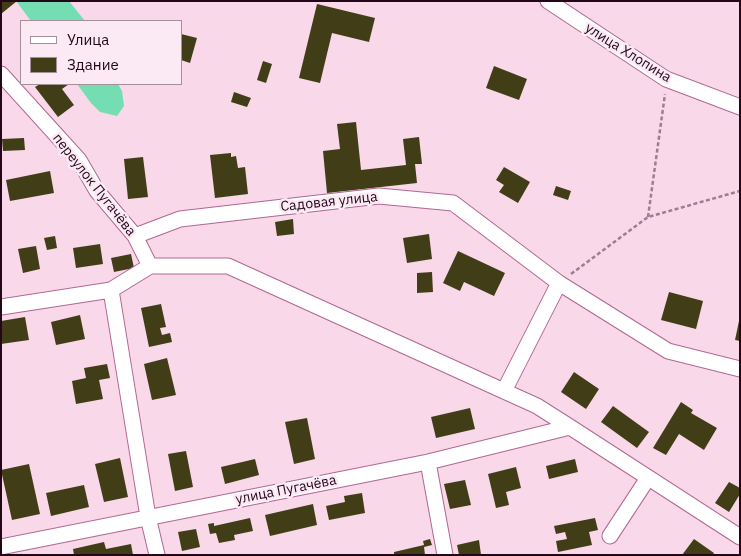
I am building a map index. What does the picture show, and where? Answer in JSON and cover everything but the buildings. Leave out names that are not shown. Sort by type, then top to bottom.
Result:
[{"type":"street","name":"улица Хлопина","points":[[548,1],[666,79],[740,107]]},
{"type":"street","name":"переулок Пугачёва","points":[[1,74],[79,160],[96,191],[135,236],[150,266]]},
{"type":"street","name":"Садовая улица","points":[[135,236],[180,219],[379,196],[453,203],[559,282],[668,351],[740,369]]},
{"type":"street","points":[[1,307],[111,290],[150,266],[228,266],[537,406],[740,537]]},
{"type":"street","points":[[504,391],[559,282]]},
{"type":"street","points":[[111,290],[148,517],[157,555]]},
{"type":"street","name":"улица Пугачёва","points":[[1,547],[428,462],[570,426]]},
{"type":"street","points":[[428,462],[445,555]]},
{"type":"street","points":[[610,536],[648,478]]},
{"type":"path","points":[[648,216],[666,79]]},
{"type":"path","points":[[559,282],[648,216],[740,191]]},
{"type":"green space","points":[[16,1],[69,1],[84,20],[30,20]]},
{"type":"green space","points":[[78,85],[119,85],[122,91],[124,106],[117,116],[100,112]]}]
